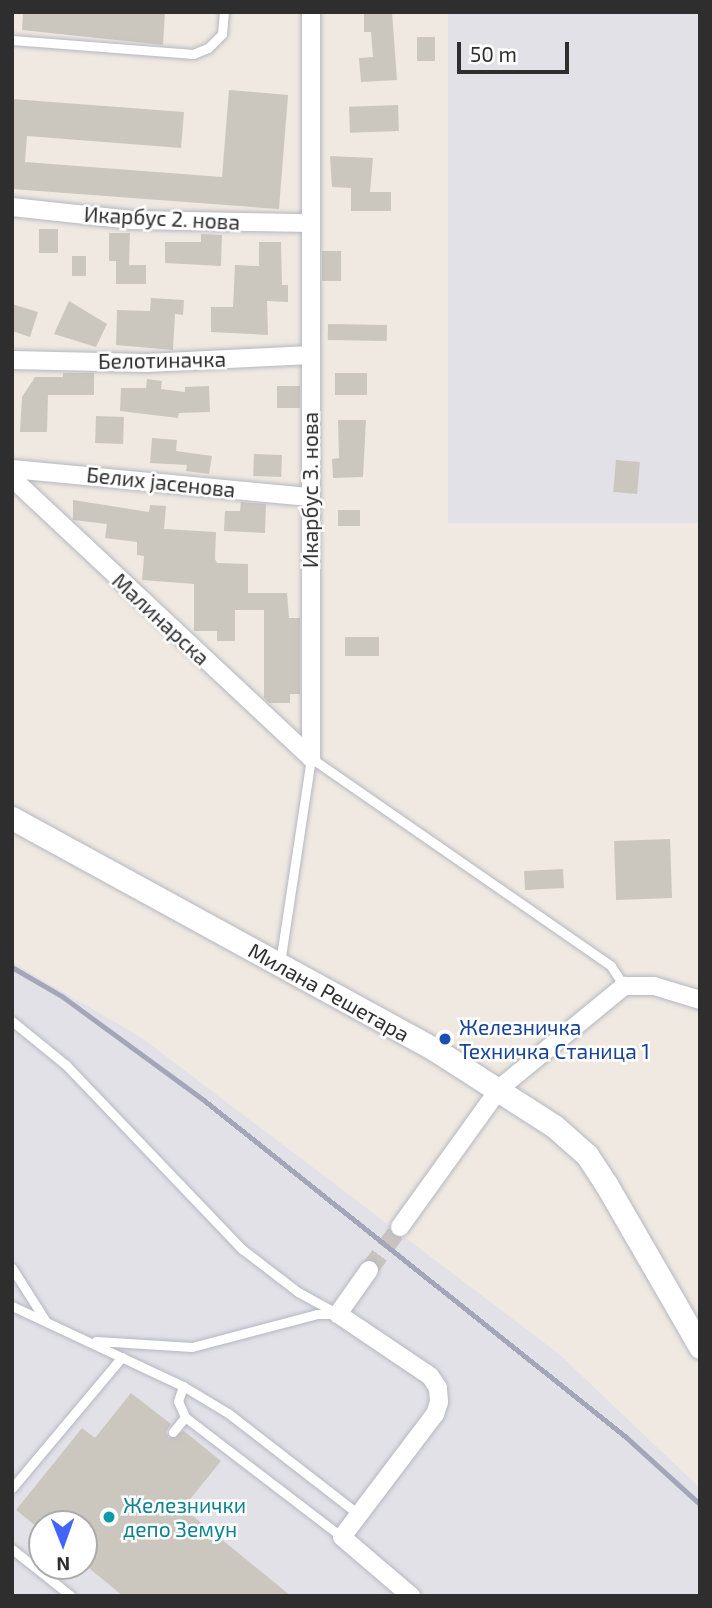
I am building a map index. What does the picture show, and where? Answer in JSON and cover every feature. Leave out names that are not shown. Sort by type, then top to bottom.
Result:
[{"type":"street","name":"Икарбус 3. нова","points":[[311,12],[311,758]]},
{"type":"street","name":"Икарбус 2. нова","points":[[12,207],[132,220],[311,223]]},
{"type":"street","name":"Белотиначка","points":[[12,360],[146,363],[311,355]]},
{"type":"street","name":"Белих јасенова","points":[[12,469],[309,497]]},
{"type":"street","name":"Малинарска","points":[[12,478],[311,758]]},
{"type":"street","name":"Милана Решетара","points":[[12,818],[500,1088],[587,1155],[700,1347]]},
{"type":"street","points":[[400,1227],[500,1088],[624,986],[654,986],[700,1000]]},
{"type":"street","points":[[369,1270],[338,1314],[429,1376],[439,1395],[435,1414],[342,1537],[411,1596]]},
{"type":"lane","points":[[12,40],[193,54],[208,48],[222,34],[224,12]]},
{"type":"lane","points":[[311,758],[611,966],[624,986]]},
{"type":"lane","name":"Икарбус 3. нова","points":[[279,965],[311,758]]},
{"type":"lane","points":[[12,1021],[66,1065],[242,1249],[298,1292],[338,1314]]},
{"type":"lane","points":[[12,1268],[46,1322]]},
{"type":"lane","points":[[12,1306],[183,1386],[258,1434],[358,1514]]},
{"type":"lane","points":[[83,1339],[192,1348],[317,1314],[338,1314]]},
{"type":"lane","points":[[12,1488],[122,1357]]},
{"type":"lane","points":[[183,1386],[178,1405],[185,1417],[342,1537]]},
{"type":"lane","points":[[173,1432],[185,1417]]},
{"type":"lane","points":[[12,1549],[71,1596]]},
{"type":"shaded area","points":[[448,12],[700,12],[700,523],[448,523]]},
{"type":"shaded area","points":[[12,962],[142,1038],[559,1354],[700,1488],[700,1596],[12,1596]]},
{"type":"building","points":[[23,12],[165,12],[163,45],[22,30]]},
{"type":"building","points":[[364,12],[392,12],[397,80],[361,82],[359,58],[373,57],[371,32],[364,32]]},
{"type":"building","points":[[417,37],[435,37],[435,61],[417,61]]},
{"type":"building","points":[[229,90],[288,95],[279,209],[12,189],[12,99],[184,112],[181,148],[27,136],[25,162],[222,177]]},
{"type":"building","points":[[398,105],[399,131],[350,133],[349,107]]},
{"type":"building","points":[[330,156],[373,158],[370,192],[391,192],[391,211],[351,211],[351,188],[332,187]]},
{"type":"building","points":[[39,229],[58,229],[58,253],[39,253]]},
{"type":"building","points":[[109,233],[130,233],[129,265],[146,265],[146,284],[116,284],[116,261],[109,261]]},
{"type":"building","points":[[201,234],[222,235],[221,266],[165,263],[165,242],[201,242]]},
{"type":"building","points":[[259,242],[281,242],[282,285],[288,285],[288,302],[267,301],[268,335],[211,332],[211,307],[233,307],[235,265],[259,266]]},
{"type":"building","points":[[322,251],[341,251],[341,281],[322,281]]},
{"type":"building","points":[[72,256],[86,256],[86,276],[72,276]]},
{"type":"building","points":[[151,298],[184,300],[183,315],[175,314],[173,350],[116,345],[117,310],[150,311]]},
{"type":"building","points":[[69,301],[107,324],[96,347],[54,334]]},
{"type":"building","points":[[12,304],[38,312],[30,337],[12,331]]},
{"type":"building","points":[[328,324],[387,325],[387,341],[328,340]]},
{"type":"building","points":[[63,373],[94,373],[94,395],[48,395],[47,432],[20,432],[22,397],[35,377],[63,377]]},
{"type":"building","points":[[335,373],[367,373],[367,395],[335,395]]},
{"type":"building","points":[[147,379],[162,381],[161,389],[185,392],[185,387],[209,386],[210,412],[179,413],[178,418],[120,411],[121,388],[146,388]]},
{"type":"building","points":[[277,386],[300,386],[300,408],[277,408]]},
{"type":"building","points":[[96,416],[124,417],[123,444],[95,443]]},
{"type":"building","points":[[338,420],[366,420],[363,477],[333,478],[332,459],[339,458]]},
{"type":"building","points":[[152,438],[177,440],[176,451],[212,456],[209,474],[186,471],[187,465],[150,463]]},
{"type":"building","points":[[254,454],[282,455],[281,477],[253,476]]},
{"type":"building","points":[[616,460],[640,462],[637,494],[613,492]]},
{"type":"building","points":[[73,500],[149,512],[150,505],[166,506],[164,529],[216,532],[217,563],[248,564],[248,593],[287,593],[289,618],[300,618],[300,694],[290,694],[290,703],[269,703],[264,698],[264,610],[235,610],[235,641],[217,641],[217,631],[194,631],[194,584],[142,580],[144,556],[137,555],[137,542],[105,538],[107,524],[73,520]]},
{"type":"building","points":[[241,502],[266,504],[265,533],[224,531],[225,511],[240,511]]},
{"type":"building","points":[[338,510],[360,510],[360,526],[338,526]]},
{"type":"building","points":[[345,637],[379,637],[379,656],[345,656]]},
{"type":"building","points":[[670,839],[672,898],[616,900],[614,841]]},
{"type":"building","points":[[563,869],[564,888],[525,890],[524,871]]},
{"type":"building","name":"Железнички депо Земун","points":[[131,1393],[171,1424],[166,1432],[169,1438],[184,1431],[221,1461],[183,1508],[291,1596],[123,1596],[98,1575],[98,1510],[28,1510],[28,1520],[16,1510],[82,1428],[95,1438]]},
{"type":"tunnel","points":[[369,1270],[400,1227]]},
{"type":"railway","points":[[12,967],[62,996],[204,1100],[625,1436],[700,1504]]},
{"type":"place","name":"Железничка Техничка Станица 1","points":[[445,1039]]},
{"type":"place","name":"Железнички депо Земун","points":[[109,1517]]}]
